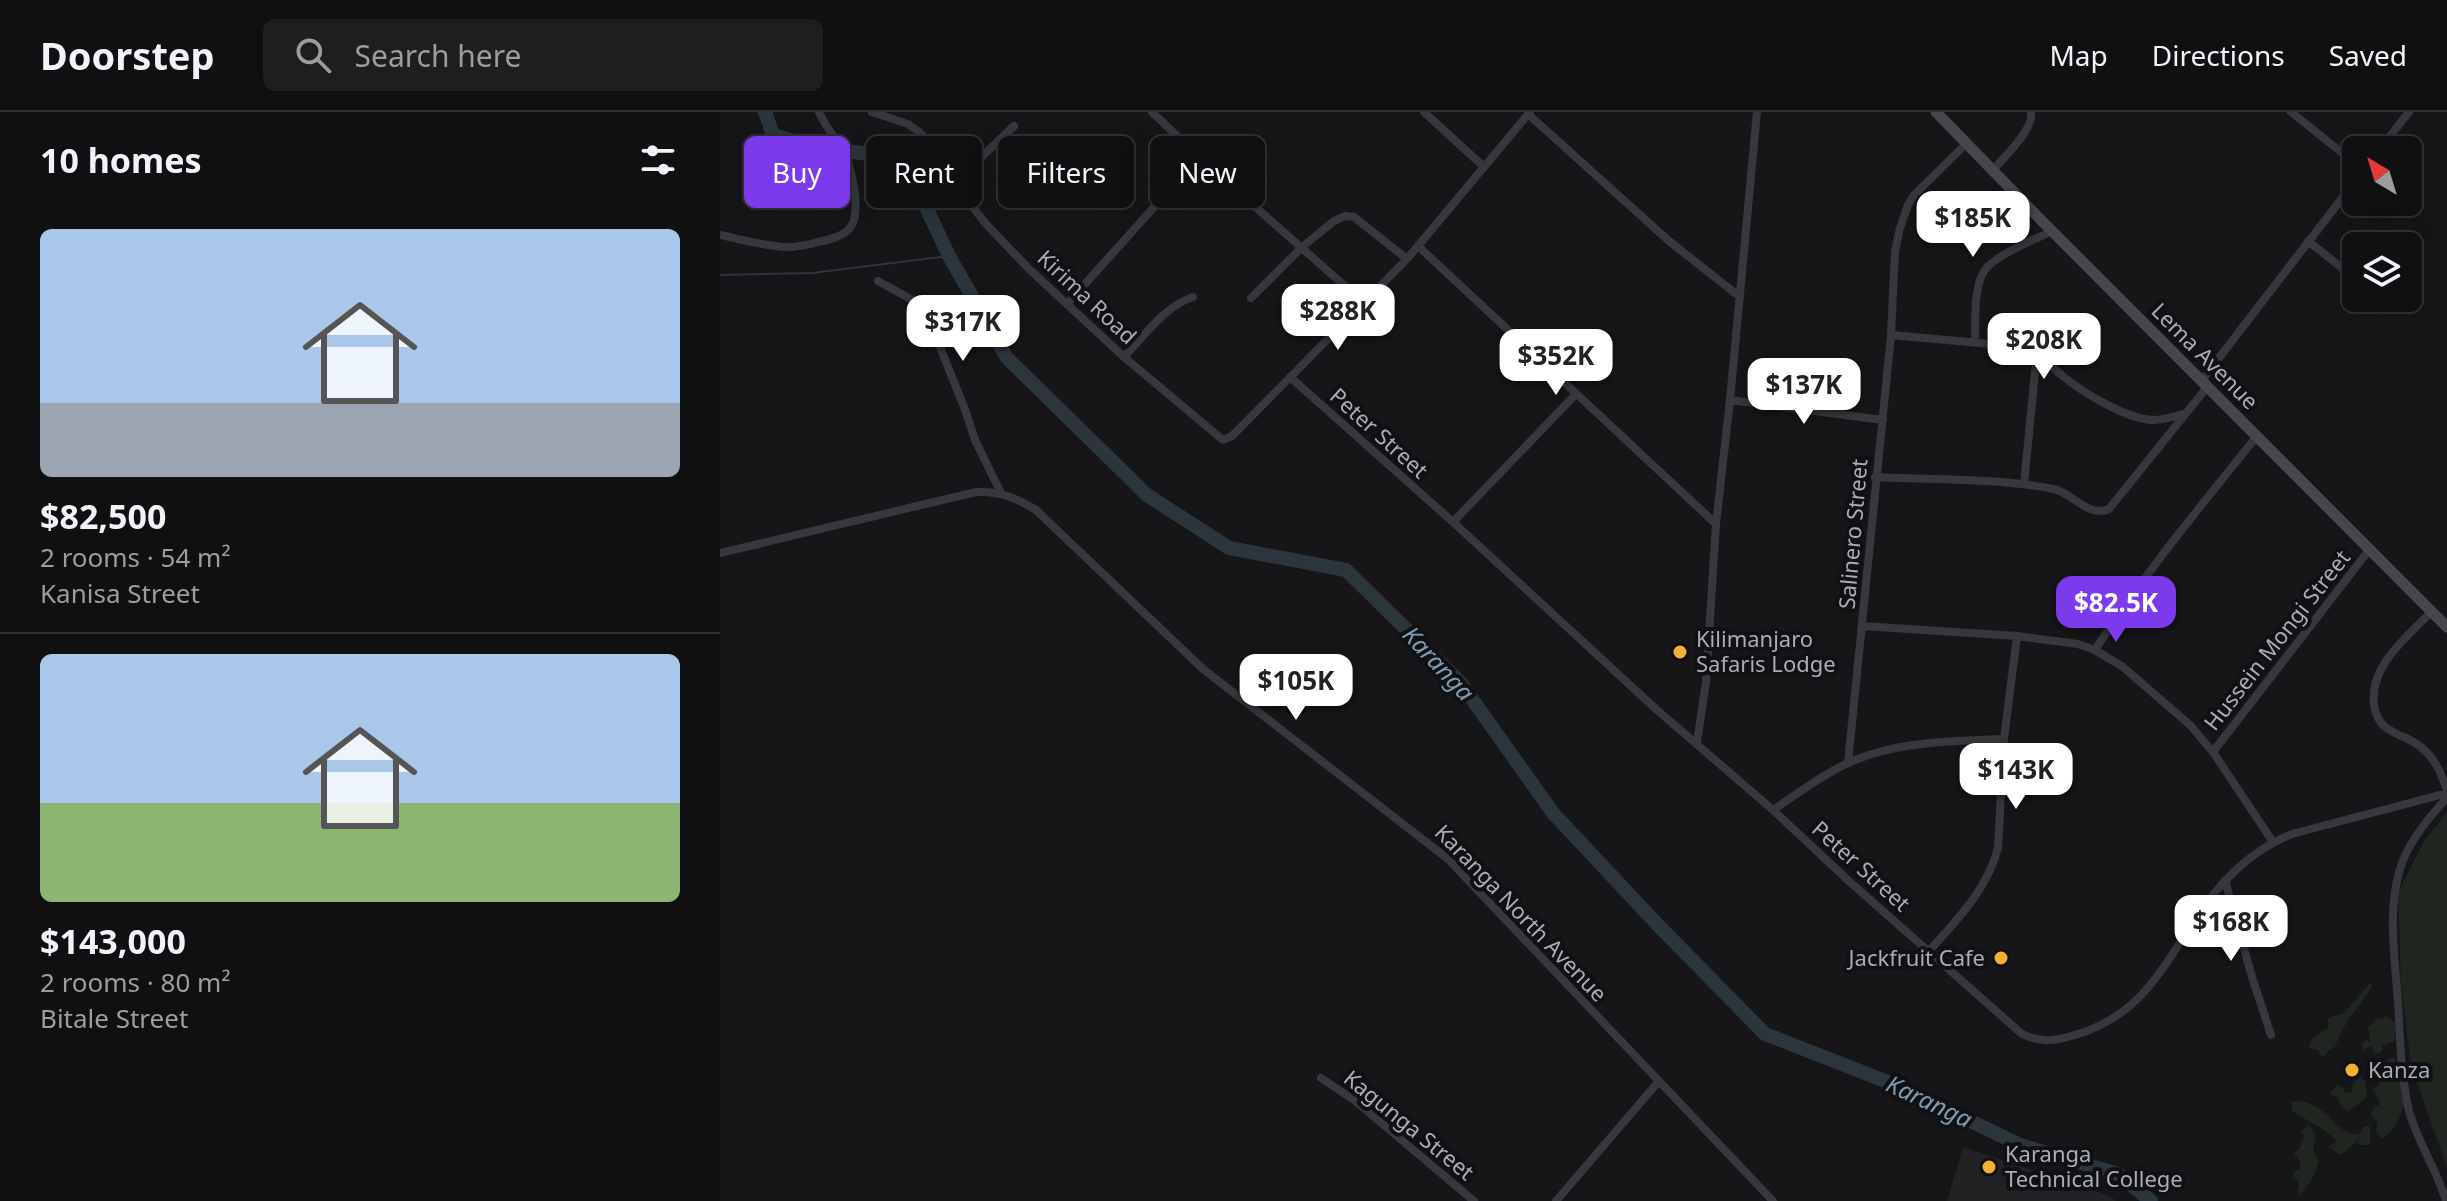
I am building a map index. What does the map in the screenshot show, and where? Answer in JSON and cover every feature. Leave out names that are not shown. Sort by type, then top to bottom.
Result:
[{"type":"main road","name":"Lema Avenue","points":[[1936,112],[2447,627]]},
{"type":"street","points":[[720,235],[787,246],[813,243],[847,232],[852,226],[856,201],[848,163],[819,112]]},
{"type":"street","name":"Kirima Road","points":[[872,112],[908,124],[923,136]]},
{"type":"street","points":[[1152,112],[1177,136]]},
{"type":"street","points":[[1424,112],[1483,166]]},
{"type":"street","points":[[1697,742],[1706,682],[1716,524],[1757,112]]},
{"type":"street","points":[[1992,171],[2028,128],[2031,112]]},
{"type":"street","points":[[2291,112],[2342,153]]},
{"type":"street","points":[[2390,136],[2409,112]]},
{"type":"street","points":[[1290,377],[1407,259],[1529,113],[1669,241],[1740,297]]},
{"type":"street","points":[[982,156],[1014,126]]},
{"type":"street","name":"Salinero Street","points":[[1848,763],[1891,335],[1895,251],[1908,205],[1967,143]]},
{"type":"street","points":[[1875,477],[2024,484],[2063,492],[2089,510],[2102,512],[2115,502],[2186,413],[2342,198]]},
{"type":"street","name":"Kirima Road","points":[[974,208],[1029,269],[1124,357],[1223,440],[1232,436],[1290,377]]},
{"type":"street","points":[[1067,304],[1153,208]]},
{"type":"street","points":[[1257,208],[1364,303]]},
{"type":"street","points":[[1251,298],[1302,247],[1334,221],[1350,217],[1407,259]]},
{"type":"street","points":[[1975,341],[1978,289],[1983,271],[1993,262],[2052,231]]},
{"type":"street","points":[[2308,241],[2342,268]]},
{"type":"street","points":[[1418,246],[1716,524]]},
{"type":"street","points":[[878,281],[934,315],[940,347],[979,452],[1001,493]]},
{"type":"street","points":[[1124,357],[1168,311],[1193,297]]},
{"type":"street","points":[[1891,335],[2024,347],[2037,352],[2075,385],[2125,412],[2149,420],[2186,413]]},
{"type":"street","points":[[2024,484],[2037,352]]},
{"type":"street","name":"Peter Street","points":[[1290,377],[1850,882],[2022,1034],[2036,1041],[2056,1041],[2087,1032],[2117,1016],[2146,992],[2225,880],[2273,842],[2292,834],[2447,794]]},
{"type":"street","points":[[1453,522],[1576,394]]},
{"type":"street","points":[[1730,400],[1883,420]]},
{"type":"street","points":[[2095,650],[2257,436]]},
{"type":"street","name":"Karanga North Avenue","points":[[720,553],[976,492],[1001,493],[1036,510],[1203,669],[1448,859],[1773,1201]]},
{"type":"street","name":"Hussein Mongi Street","points":[[2213,752],[2369,550]]},
{"type":"street","points":[[2431,612],[2378,672],[2373,695],[2374,707],[2382,725],[2428,752],[2441,773],[2447,794],[2428,817],[2402,864],[2395,886],[2393,948],[2402,1064],[2409,1109],[2420,1145],[2446,1201]]},
{"type":"street","points":[[1862,626],[2017,636],[2078,644],[2095,650],[2123,667],[2190,725],[2213,752],[2273,842]]},
{"type":"street","points":[[1929,951],[1978,893],[1994,865],[1999,838],[2004,739],[2017,636]]},
{"type":"street","points":[[1773,810],[1848,763],[1889,750],[2004,739]]},
{"type":"street","points":[[2225,880],[2271,1035]]},
{"type":"street","name":"Kagunga Street","points":[[1321,1078],[1354,1100],[1474,1201]]},
{"type":"street","points":[[1556,1201],[1659,1081]]},
{"type":"shaded area","points":[[2447,812],[2447,1168],[2411,1065],[2401,986],[2398,893],[2423,843]]},
{"type":"shaded area","points":[[2370,983],[2372,986],[2335,1047],[2325,1056],[2309,1048],[2311,1040],[2329,1027],[2327,1018],[2344,1013]]},
{"type":"shaded area","points":[[2385,1015],[2395,1023],[2395,1041],[2383,1045],[2382,1052],[2374,1054],[2372,1045],[2364,1050],[2361,1044],[2367,1040],[2371,1043],[2368,1027],[2378,1018],[2383,1020]]},
{"type":"shaded area","points":[[2394,1057],[2400,1071],[2401,1090],[2406,1097],[2399,1119],[2384,1138],[2378,1136],[2377,1122],[2371,1115],[2374,1106],[2379,1105],[2373,1090],[2382,1076],[2379,1069]]},
{"type":"shaded area","points":[[2361,1076],[2365,1081],[2367,1097],[2348,1112],[2338,1098],[2329,1094],[2337,1085],[2343,1087],[2344,1092],[2352,1092],[2352,1085]]},
{"type":"shaded area","points":[[2292,1101],[2314,1105],[2351,1133],[2360,1134],[2363,1127],[2370,1126],[2370,1145],[2358,1145],[2359,1139],[2341,1155],[2328,1147],[2337,1141],[2332,1136],[2292,1111]]},
{"type":"shaded area","points":[[2308,1125],[2316,1135],[2313,1152],[2319,1161],[2311,1180],[2298,1195],[2299,1181],[2292,1178],[2301,1162],[2294,1153],[2304,1137],[2301,1132]]},
{"type":"shaded area","name":"Karanga Technical College","points":[[1963,1147],[2110,1196],[2116,1201],[1947,1201]]},
{"type":"waterway","name":"Karanga","points":[[765,112],[773,135],[815,147],[869,154],[916,186],[949,256],[1007,358],[1147,495],[1229,548],[1346,570],[1460,682],[1553,813],[1765,1034],[1898,1086],[2020,1145],[2118,1174],[2151,1201]]},
{"type":"waterway","points":[[720,275],[812,273],[949,256]]},
{"type":"place","name":"Kilimanjaro Safaris Lodge","points":[[1680,652]]},
{"type":"place","name":"Jackfruit Cafe","points":[[2001,958]]},
{"type":"place","name":"Kanza","points":[[2352,1070]]},
{"type":"place","name":"Karanga Technical College","points":[[1989,1167]]}]
